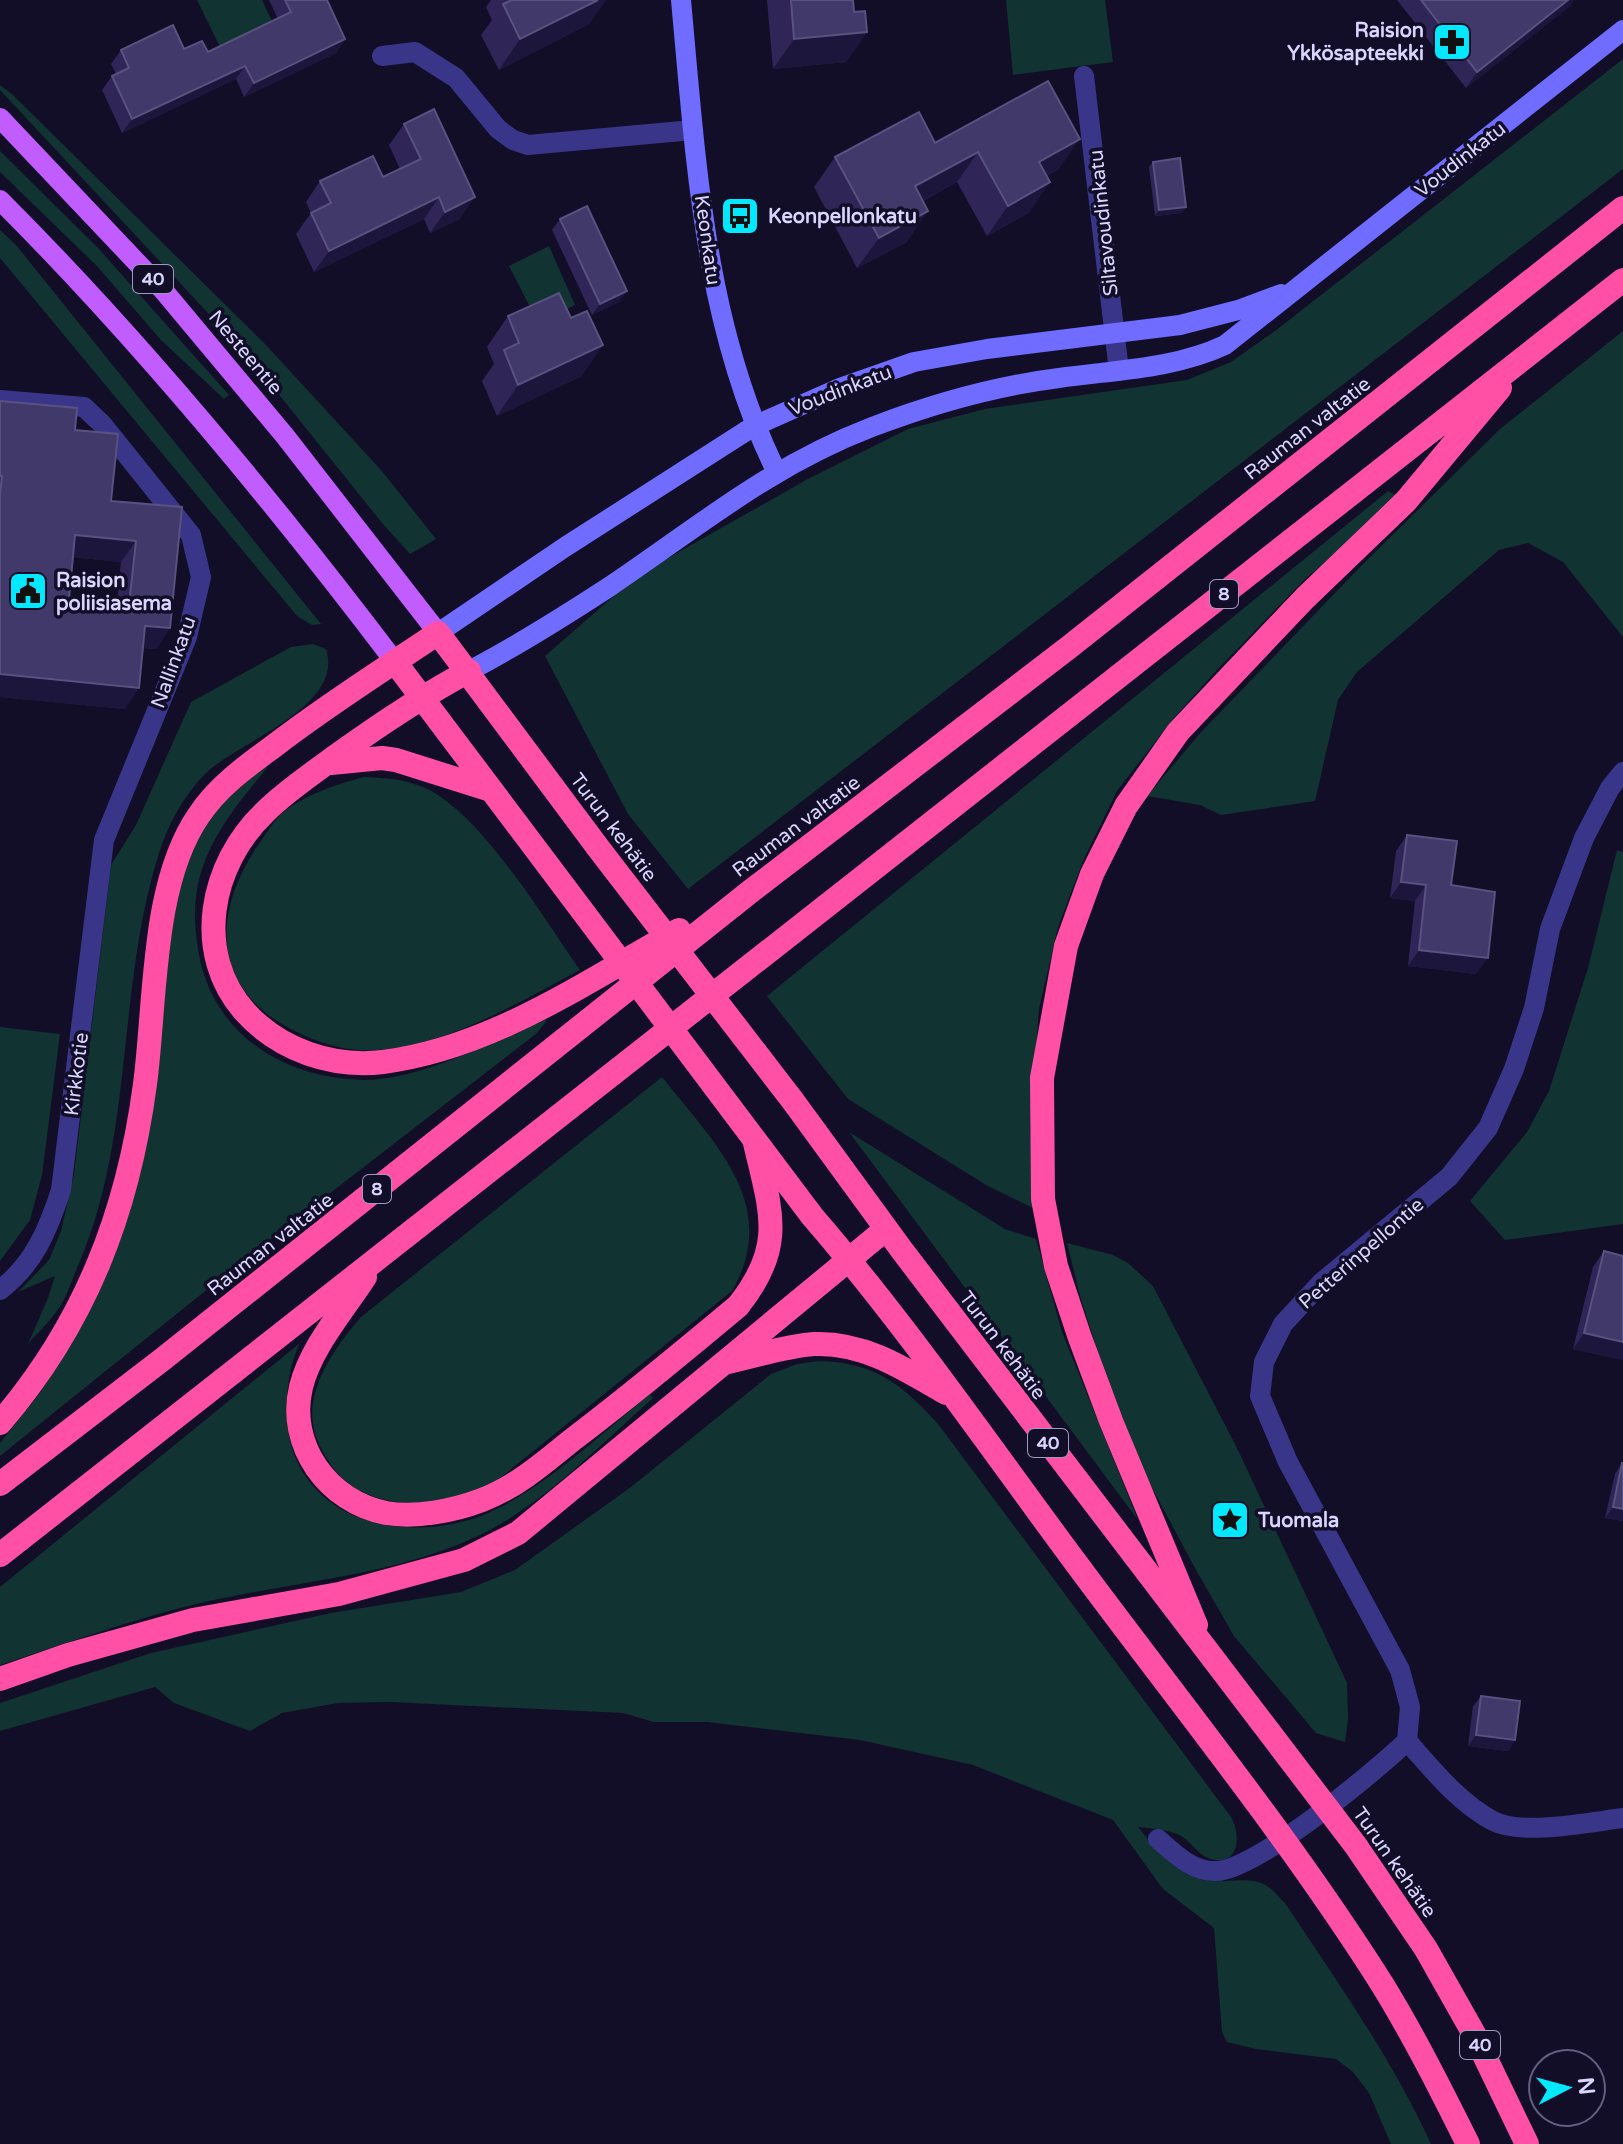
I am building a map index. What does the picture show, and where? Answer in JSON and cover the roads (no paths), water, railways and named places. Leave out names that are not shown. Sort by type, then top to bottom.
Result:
[{"type":"highway","name":"Rauman valtatie","points":[[0,1484],[163,1359],[751,891],[1068,648],[1623,208]]},
{"type":"highway","name":"8","points":[[0,1555],[1623,280]]},
{"type":"highway","points":[[1209,1656],[1111,1421],[1056,1266],[1043,1199],[1042,1078],[1066,946],[1092,874],[1126,806],[1178,732],[1305,598],[1406,501],[1532,351]]},
{"type":"highway","points":[[0,1423],[73,1319],[100,1264],[122,1202],[145,1084],[167,896],[185,838],[211,799],[239,772],[297,728],[438,633]]},
{"type":"highway","name":"Turun kehätie","points":[[438,633],[1209,1656],[1356,1846],[1426,1949],[1474,2034],[1527,2144]]},
{"type":"highway","name":"40","points":[[395,662],[812,1216],[850,1259],[955,1398],[1283,1839],[1383,1986],[1468,2144]]},
{"type":"highway","points":[[469,671],[421,697],[326,763],[263,813],[252,827],[222,880],[212,920],[217,962],[233,998],[257,1025],[285,1044],[332,1059],[379,1062],[449,1048],[516,1021],[751,891]]},
{"type":"highway","points":[[326,763],[358,759],[396,760],[491,790]]},
{"type":"highway","points":[[377,1258],[316,1351],[306,1372],[299,1399],[305,1447],[327,1482],[366,1507],[401,1514],[446,1510],[482,1500],[519,1482],[620,1404],[738,1306],[753,1288],[768,1255],[772,1216],[752,1133]]},
{"type":"highway","points":[[0,1679],[68,1655],[193,1620],[339,1594],[464,1560],[530,1526],[886,1229]]},
{"type":"highway","points":[[725,1362],[815,1344],[851,1348],[889,1360],[955,1398]]},
{"type":"main road","name":"Keonkatu","points":[[681,0],[693,130],[715,289],[736,376],[754,426],[776,471]]},
{"type":"main road","name":"Voudinkatu","points":[[469,671],[514,648],[776,471],[829,444],[946,402],[997,388],[1119,371],[1204,354],[1225,345],[1623,30]]},
{"type":"main road","name":"Nesteentie","points":[[0,118],[163,290],[285,436],[438,633]]},
{"type":"main road","name":"40","points":[[0,200],[82,283],[154,366],[395,662]]},
{"type":"main road","name":"Voudinkatu","points":[[438,633],[754,426],[840,388],[914,362],[1194,321],[1238,310],[1297,288]]},
{"type":"street","points":[[382,56],[415,52],[456,78],[498,129],[513,140],[528,145],[693,130]]},
{"type":"street","name":"Siltavoudinkatu","points":[[1084,76],[1119,371]]},
{"type":"street","name":"Nallinkatu","points":[[0,400],[84,407],[102,424],[191,535],[201,577],[187,637],[104,840]]},
{"type":"street","name":"Petterinpellontie","points":[[1407,1741],[1410,1707],[1400,1670],[1288,1462],[1260,1396],[1264,1362],[1283,1324],[1321,1283],[1449,1177],[1488,1128],[1514,1069],[1534,1008],[1550,929],[1584,838],[1610,788],[1623,772]]},
{"type":"street","name":"Kirkkotie","points":[[0,1290],[15,1279],[35,1255],[50,1224],[61,1190],[104,840]]},
{"type":"street","points":[[1158,1839],[1194,1866],[1216,1871],[1239,1864],[1283,1839],[1374,1772],[1407,1741],[1449,1789],[1495,1823],[1538,1829],[1623,1818]]},
{"type":"place","name":"Raision Ykkösapteekki","points":[[1452,42]]},
{"type":"place","name":"Keonpellonkatu","points":[[740,216]]},
{"type":"place","name":"Raision poliisiasema","points":[[28,591]]},
{"type":"place","name":"Tuomala","points":[[1230,1520]]}]
